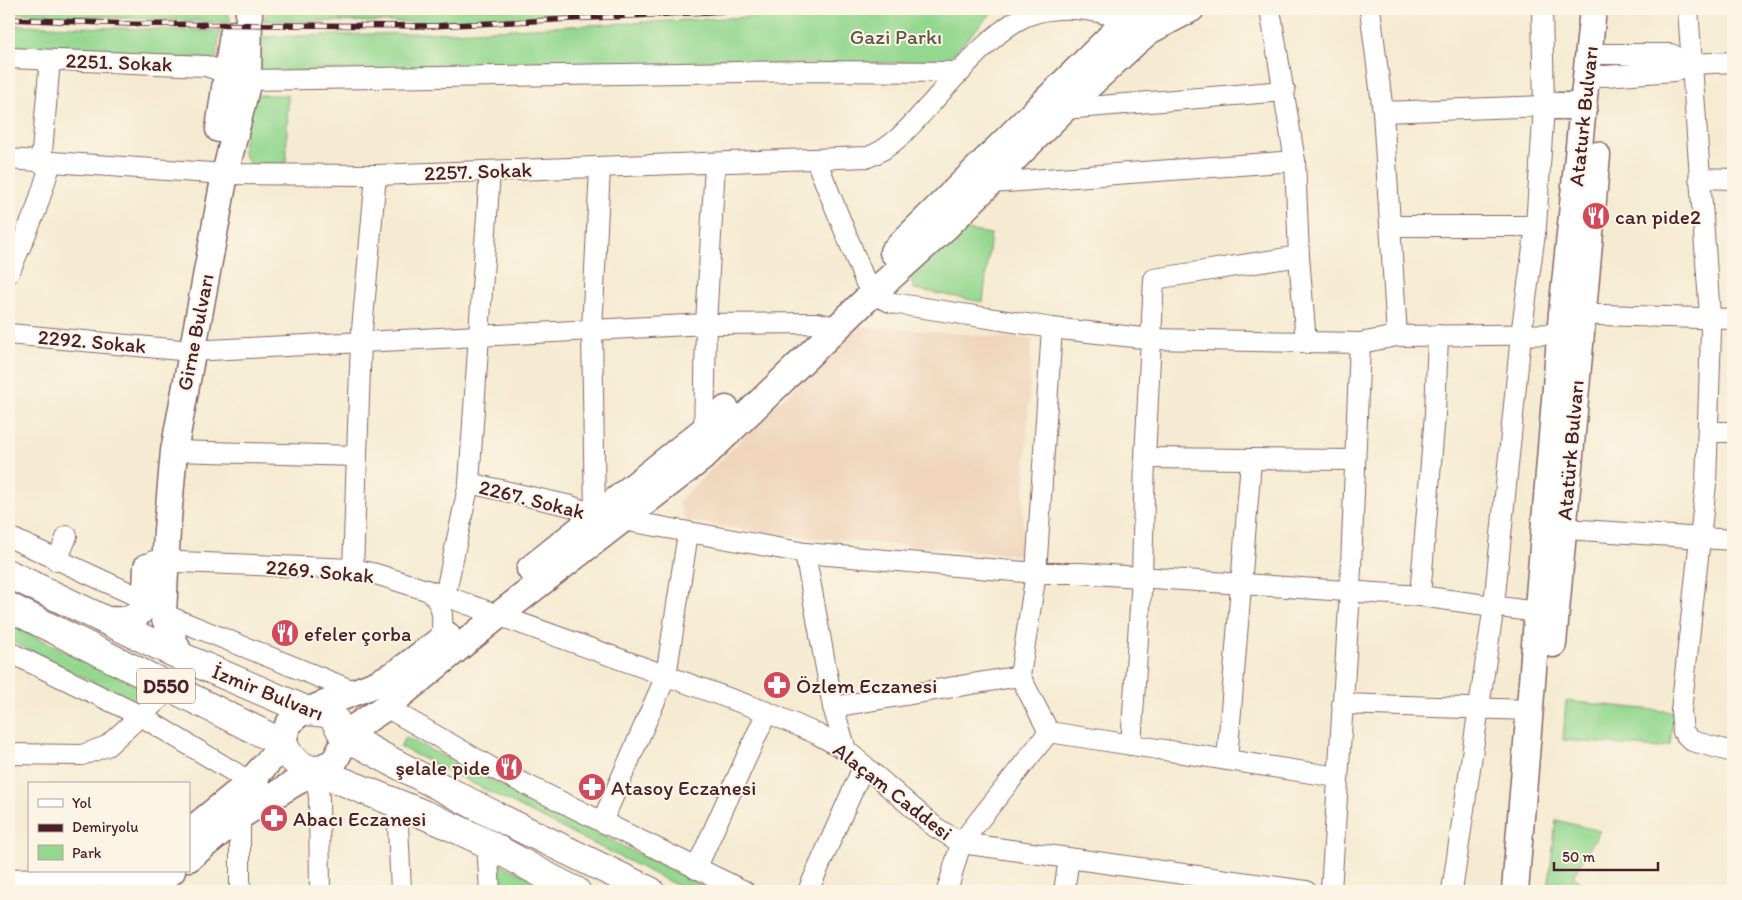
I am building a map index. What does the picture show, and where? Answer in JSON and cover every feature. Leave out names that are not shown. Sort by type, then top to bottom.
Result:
[{"type":"highway","name":"İzmir Bulvarı","points":[[9,574],[180,656],[308,711],[326,713],[334,718],[343,735],[496,816],[650,891]]},
{"type":"highway","name":"İzmir Bulvarı","points":[[9,607],[284,744],[286,753],[298,766],[316,770],[396,803],[487,844],[576,891]]},
{"type":"main road","name":"Girne Bulvarı","points":[[233,9],[238,77]]},
{"type":"main road","name":"Girne Bulvarı","points":[[180,656],[154,607],[158,451],[184,350],[217,174],[238,77],[249,9]]},
{"type":"main road","points":[[190,857],[240,816],[316,770],[334,762],[343,745],[343,735],[386,707],[595,515],[705,429],[827,325],[1140,20],[1191,9]]},
{"type":"main road","name":"Ataturk Bulvarı","points":[[1571,324],[1584,106],[1597,65],[1593,9]]},
{"type":"main road","name":"Atatürk Bulvarı","points":[[1533,891],[1554,528],[1571,324],[1597,65],[1611,9]]},
{"type":"main road","points":[[868,287],[991,183],[1064,108],[1140,20]]},
{"type":"main road","points":[[1544,106],[1584,106]]},
{"type":"main road","points":[[190,831],[249,783],[284,744],[287,727],[300,714],[356,692],[398,672],[441,640],[490,612],[620,520],[702,458],[827,325]]},
{"type":"main road","name":"Girne Bulvarı","points":[[156,561],[174,451],[184,350]]},
{"type":"main road","name":"Atatürk Bulvarı","points":[[1515,891],[1538,612],[1554,528]]},
{"type":"main road","points":[[103,620],[118,621],[135,618],[142,610],[154,607]]},
{"type":"main road","points":[[115,891],[142,879],[168,872]]},
{"type":"street","name":"2257. Sokak","points":[[9,159],[217,174],[376,175],[868,158],[880,153],[1010,26],[1027,16],[1060,9],[1092,10],[1140,20]]},
{"type":"street","points":[[1270,9],[1295,161],[1299,256],[1306,343]]},
{"type":"street","points":[[1370,9],[1383,112],[1398,336]]},
{"type":"street","points":[[1452,891],[1494,605],[1520,335],[1536,226],[1544,106],[1542,9]]},
{"type":"street","points":[[1688,9],[1710,319],[1706,484],[1681,711],[1683,732],[1692,741],[1733,752]]},
{"type":"street","name":"2251. Sokak","points":[[9,58],[206,66],[238,77],[808,71],[961,72]]},
{"type":"street","points":[[9,273],[36,210],[46,163],[50,60]]},
{"type":"street","points":[[1597,65],[1674,71],[1691,64],[1733,62]]},
{"type":"street","points":[[1064,108],[1285,91]]},
{"type":"street","points":[[1383,112],[1544,106]]},
{"type":"street","points":[[816,160],[868,287],[892,303],[1052,328],[1152,339],[1306,343],[1360,342],[1398,336],[1520,335],[1571,324],[1733,319]]},
{"type":"street","points":[[991,183],[1295,161]]},
{"type":"street","points":[[702,458],[705,429],[706,324],[715,164]]},
{"type":"street","points":[[595,515],[592,330],[600,168]]},
{"type":"street","points":[[441,640],[443,613],[438,594],[469,483],[490,170]]},
{"type":"street","points":[[353,569],[361,341],[376,175]]},
{"type":"street","points":[[1699,178],[1733,179]]},
{"type":"street","points":[[1390,226],[1536,226]]},
{"type":"street","points":[[1131,745],[1142,577],[1145,458],[1154,279],[1299,256]]},
{"type":"street","name":"2292. Sokak","points":[[9,334],[184,350],[706,324],[827,325]]},
{"type":"street","points":[[1049,732],[1020,676],[1036,573],[1052,328]]},
{"type":"street","points":[[9,334],[9,340]]},
{"type":"street","points":[[1420,596],[1435,414],[1438,335]]},
{"type":"street","points":[[1331,891],[1350,591],[1360,342]]},
{"type":"street","points":[[1708,432],[1733,432]]},
{"type":"street","points":[[174,451],[356,456]]},
{"type":"street","points":[[1145,458],[1251,461],[1354,460]]},
{"type":"street","points":[[1227,760],[1251,461]]},
{"type":"street","name":"2267. Sokak","points":[[469,483],[571,506],[595,515],[806,553],[1036,573],[1142,577],[1420,596],[1538,612]]},
{"type":"street","points":[[1554,528],[1733,540]]},
{"type":"street","points":[[602,822],[666,676],[688,533]]},
{"type":"street","points":[[56,561],[67,536]]},
{"type":"street","points":[[9,538],[154,607],[356,692]]},
{"type":"street","points":[[806,553],[833,707],[846,750]]},
{"type":"street","name":"2269. Sokak","points":[[156,561],[353,569],[376,574],[490,612]]},
{"type":"street","name":"Alaçam Caddesi","points":[[490,612],[767,712],[817,734],[846,750],[935,827],[961,843],[1069,859],[1173,883],[1297,891]]},
{"type":"street","points":[[9,652],[141,716],[249,783],[274,795]]},
{"type":"street","points":[[817,734],[833,707],[1020,676]]},
{"type":"street","points":[[9,754],[82,755],[107,746],[172,688]]},
{"type":"street","points":[[1342,704],[1529,710]]},
{"type":"street","points":[[386,707],[492,768],[744,891]]},
{"type":"street","points":[[696,869],[767,712]]},
{"type":"street","points":[[1049,732],[1337,777]]},
{"type":"street","points":[[947,891],[961,843],[1049,732]]},
{"type":"street","points":[[808,891],[864,766]]},
{"type":"street","points":[[316,770],[319,798],[320,891]]},
{"type":"street","points":[[396,803],[401,891]]},
{"type":"street","points":[[240,816],[240,891]]},
{"type":"street","points":[[487,844],[490,891]]},
{"type":"street","points":[[1064,891],[1069,859]]},
{"type":"street","points":[[9,879],[142,879]]},
{"type":"shaded area","points":[[857,326],[1032,339],[1021,555],[793,536],[686,521],[678,502]]},
{"type":"green space","points":[[9,9],[227,9],[231,23],[9,13]]},
{"type":"green space","points":[[718,9],[433,22],[263,21],[268,10]]},
{"type":"green space","name":"Gazi Parkı","points":[[901,9],[995,9],[946,62],[256,71],[259,37],[454,32]]},
{"type":"green space","points":[[9,25],[220,31],[216,59],[9,52]]},
{"type":"green space","points":[[254,95],[288,95],[286,163],[250,165],[242,151]]},
{"type":"green space","points":[[961,229],[991,234],[983,302],[914,289],[909,274]]},
{"type":"green space","points":[[9,624],[151,692],[135,703],[9,640]]},
{"type":"green space","points":[[1566,701],[1674,712],[1670,745],[1658,748],[1563,740]]},
{"type":"green space","points":[[405,737],[712,891],[688,891],[400,747]]},
{"type":"green space","points":[[1556,820],[1600,831],[1573,876],[1593,891],[1548,891]]},
{"type":"green space","points":[[496,862],[560,891],[497,891]]},
{"type":"railway","points":[[9,19],[130,24],[433,26],[768,9]]},
{"type":"place","name":"can pide2","points":[[1596,216]]},
{"type":"place","name":"efeler çorba","points":[[285,633]]},
{"type":"place","name":"Özlem Eczanesi","points":[[777,685]]},
{"type":"place","name":"şelale pide","points":[[509,767]]},
{"type":"place","name":"Atasoy Eczanesi","points":[[592,787]]},
{"type":"place","name":"Abacı Eczanesi","points":[[274,818]]}]
